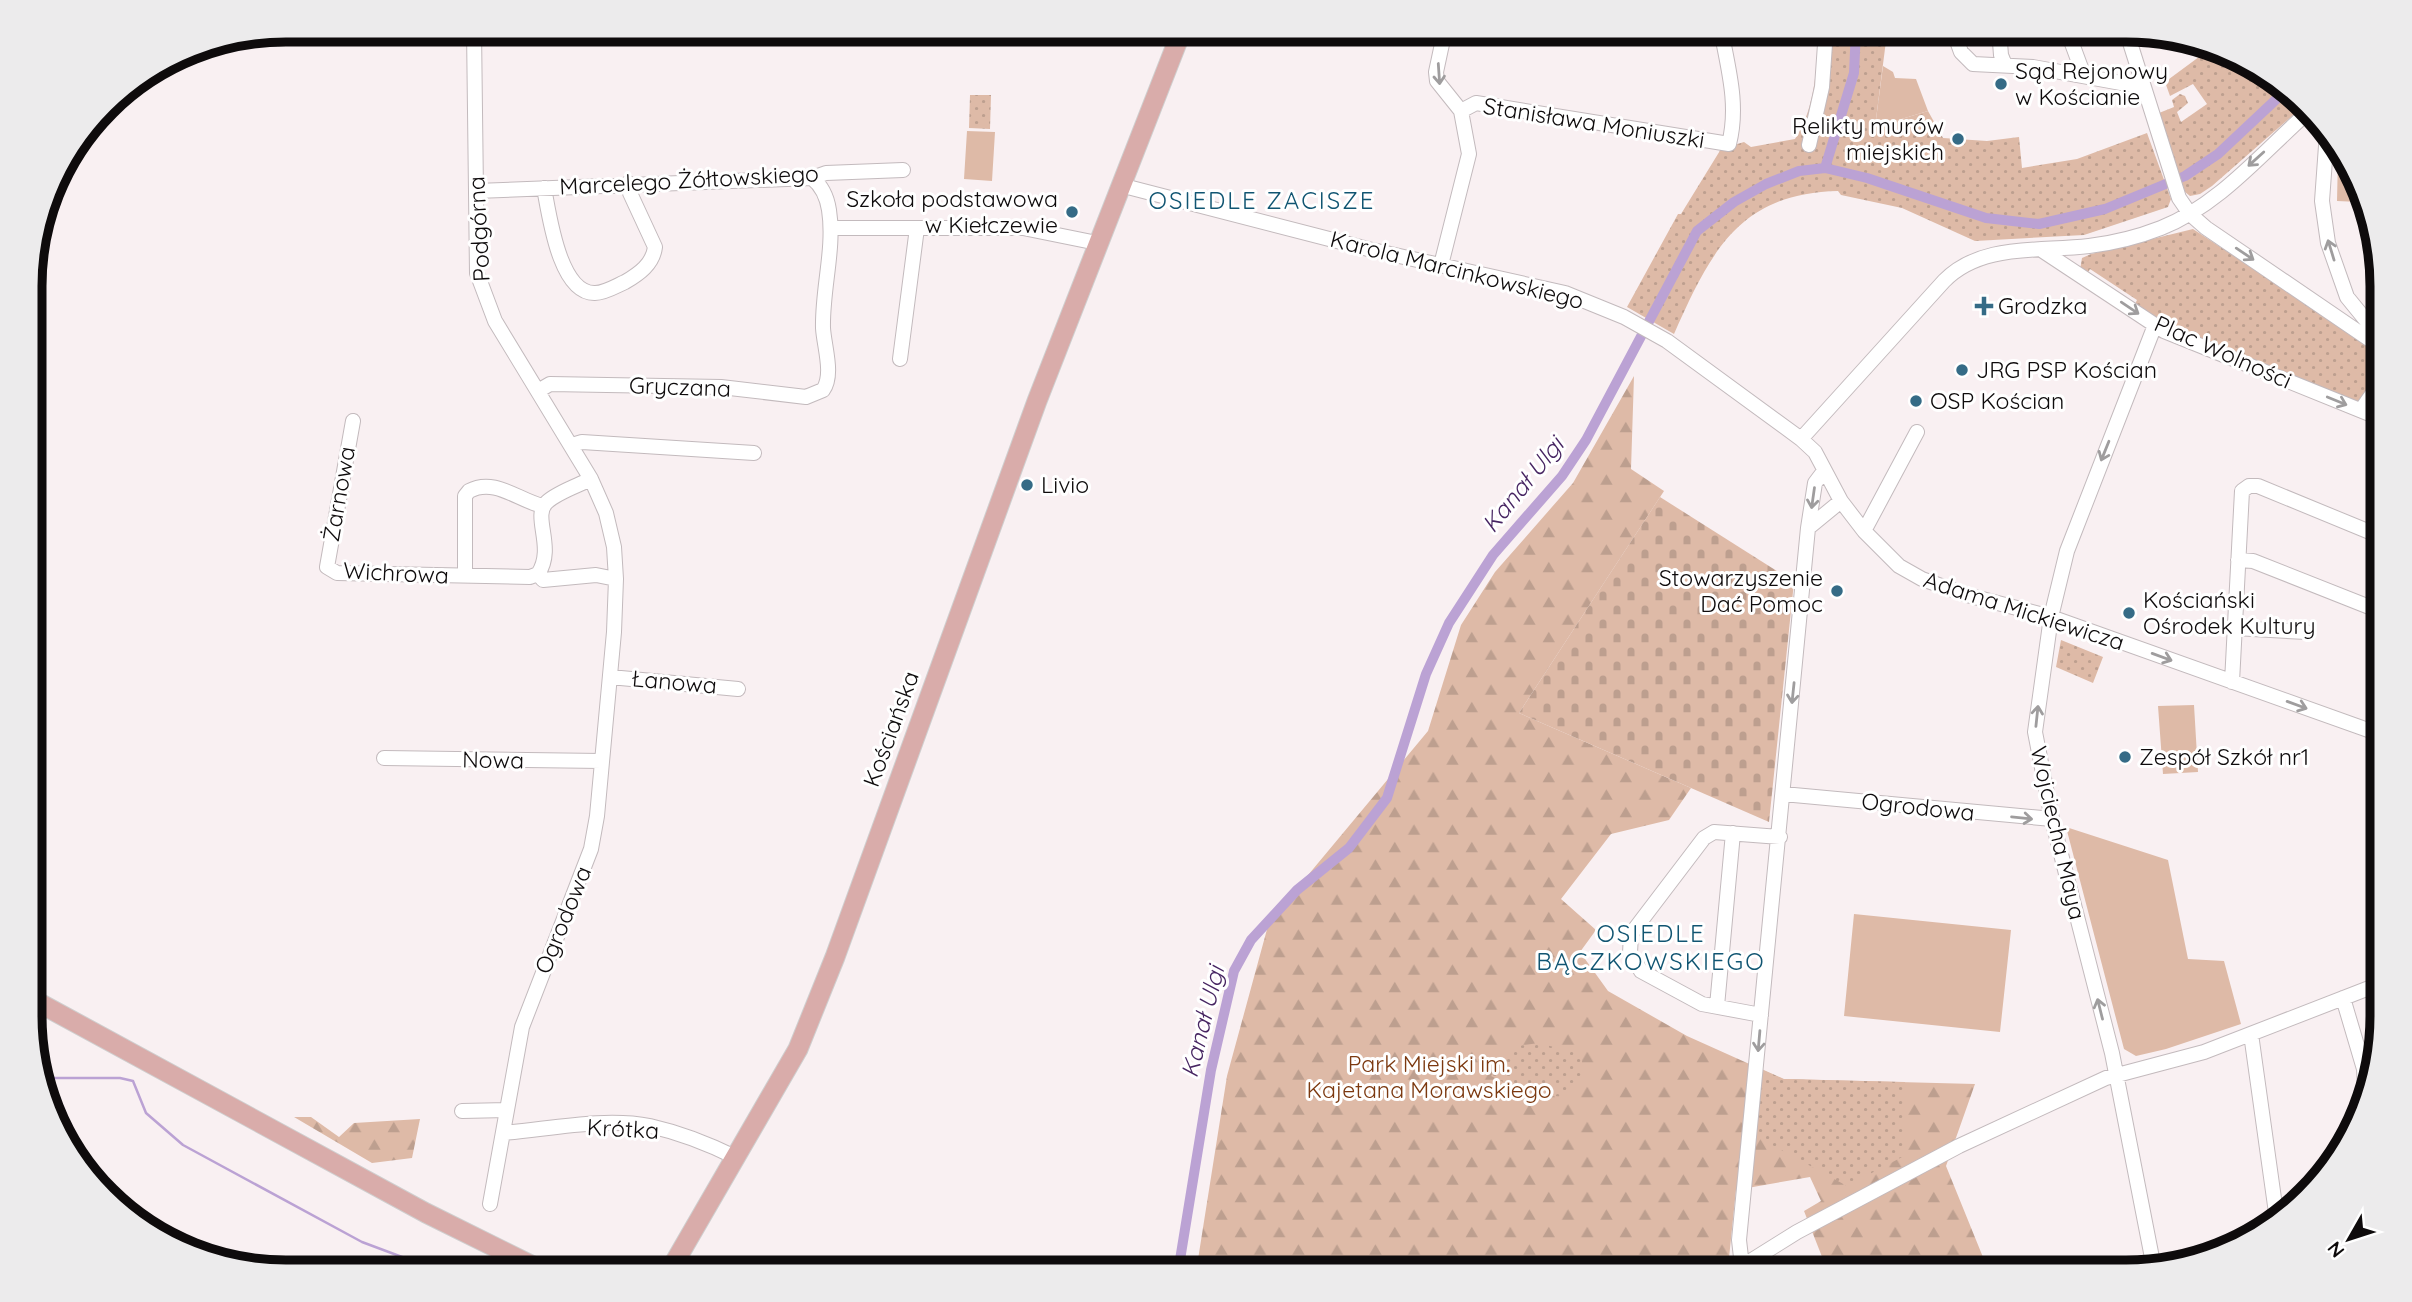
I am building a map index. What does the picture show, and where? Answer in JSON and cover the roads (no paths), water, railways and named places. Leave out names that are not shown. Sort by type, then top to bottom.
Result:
[{"type":"main road","name":"Kościańska","points":[[676,1260],[789,1068],[821,992],[1097,243],[1177,42]]},
{"type":"main road","points":[[42,1004],[426,1213],[521,1260]]},
{"type":"main road","points":[[426,1213],[502,1260]]},
{"type":"street","name":"Podgórna","points":[[474,42],[475,254],[482,293],[500,331],[591,479],[608,523],[616,579],[614,632]]},
{"type":"street","points":[[1441,265],[1469,154],[1468,137],[1461,111],[1437,81],[1436,72],[1442,42]]},
{"type":"street","name":"Stanisława Moniuszki","points":[[1461,111],[1476,103],[1729,144],[1734,125],[1733,89],[1723,42]]},
{"type":"street","points":[[1809,145],[1822,87],[1825,42]]},
{"type":"street","points":[[1958,42],[1966,59],[1973,64],[2006,65],[2143,87]]},
{"type":"street","points":[[2000,42],[2001,55],[2006,65]]},
{"type":"street","points":[[2071,42],[2084,76]]},
{"type":"street","points":[[2130,42],[2168,168],[2178,194],[2190,214],[2370,340]]},
{"type":"street","points":[[1801,439],[1955,269],[1979,257],[2091,246],[2161,228],[2190,214],[2214,196],[2303,117]]},
{"type":"street","points":[[2326,147],[2322,217],[2347,297],[2370,325]]},
{"type":"street","name":"Marcelego Żółtowskiego","points":[[476,191],[628,183],[812,178],[826,173],[903,170]]},
{"type":"street","points":[[812,178],[824,191],[831,228],[1023,228],[1097,243]]},
{"type":"street","points":[[544,188],[553,237],[570,278],[578,288],[593,293],[604,292],[639,273],[654,255],[655,247],[628,183]]},
{"type":"street","name":"Karola Marcinkowskiego","points":[[1120,185],[1565,293],[1627,319],[1663,339],[1801,439]]},
{"type":"street","name":"Gryczana","points":[[538,390],[550,384],[721,387],[807,397],[823,390],[829,377],[824,352],[823,304],[831,228]]},
{"type":"street","points":[[900,359],[917,228]]},
{"type":"street","points":[[2073,270],[2075,262],[2091,246]]},
{"type":"street","name":"Plac Wolności","points":[[2042,250],[2155,325],[2182,339],[2370,414]]},
{"type":"street","points":[[2331,312],[2343,306],[2347,297]]},
{"type":"street","name":"Wojciecha Maya","points":[[2152,1258],[2116,1075],[2052,819],[2035,732],[2051,617],[2067,551],[2155,325]]},
{"type":"street","points":[[2361,410],[2370,397]]},
{"type":"street","name":"Żarnowa","points":[[327,567],[353,421]]},
{"type":"street","points":[[1864,531],[1917,432]]},
{"type":"street","name":"Adama Mickiewicza","points":[[1801,439],[1815,452],[1842,501],[1864,531],[1899,566],[1922,579],[1967,595],[2051,617],[2370,731]]},
{"type":"street","points":[[572,445],[582,442],[754,453]]},
{"type":"street","points":[[1738,1259],[1808,528],[1815,483],[1825,471]]},
{"type":"street","points":[[591,479],[548,500],[543,506],[541,517],[547,553],[538,574],[543,580],[596,575],[616,579]]},
{"type":"street","points":[[2232,681],[2242,491],[2249,486],[2258,486],[2370,532]]},
{"type":"street","name":"Wichrowa","points":[[465,576],[465,496],[469,491],[489,487],[506,490],[530,503],[543,506]]},
{"type":"street","points":[[1808,528],[1842,501]]},
{"type":"street","points":[[2238,560],[2253,561],[2370,607]]},
{"type":"street","name":"Wichrowa","points":[[327,567],[337,573],[530,577],[538,574]]},
{"type":"street","points":[[2235,628],[2306,632]]},
{"type":"street","name":"Ogrodowa","points":[[490,1204],[522,1027],[591,849],[614,632]]},
{"type":"street","name":"Łanowa","points":[[610,677],[738,689]]},
{"type":"street","name":"Nowa","points":[[384,758],[602,761]]},
{"type":"street","name":"Ogrodowa","points":[[1783,794],[2052,819]]},
{"type":"street","points":[[1761,1015],[1702,1004],[1641,971],[1633,961],[1628,944],[1631,934],[1704,838],[1714,832],[1780,837]]},
{"type":"street","points":[[1717,1006],[1733,833]]},
{"type":"street","points":[[1754,1259],[1797,1232],[1959,1146],[2116,1075],[2204,1052],[2370,988]]},
{"type":"street","points":[[2343,998],[2363,1074]]},
{"type":"street","points":[[2251,1034],[2275,1209]]},
{"type":"street","points":[[462,1111],[507,1110]]},
{"type":"street","name":"Krótka","points":[[503,1133],[604,1124],[648,1126],[704,1142],[737,1158]]},
{"type":"waterway","points":[[1825,168],[1854,73],[1855,42]]},
{"type":"waterway","name":"Kanał Ulgi","points":[[1180,1260],[1211,1070],[1234,971],[1251,940],[1297,890],[1349,848],[1387,798],[1426,674],[1449,623],[1493,555],[1562,476],[1586,440],[1697,231],[1734,202],[1766,184],[1799,171],[1825,168],[1867,178],[1986,218],[2039,224],[2105,209],[2185,176],[2218,154],[2279,96]]},
{"type":"waterway","points":[[50,1078],[120,1078],[133,1081],[146,1113],[183,1145],[362,1242],[410,1260]]},
{"type":"place","name":"Sąd Rejonowy w Kościanie","points":[[2001,84]]},
{"type":"place","name":"Relikty murów miejskich","points":[[1958,139]]},
{"type":"place","name":"Szkoła podstawowa w Kiełczewie","points":[[1072,212]]},
{"type":"place","name":"Grodzka","points":[[1984,306]]},
{"type":"place","name":"JRG PSP Kościan","points":[[1962,370]]},
{"type":"place","name":"OSP Kościan","points":[[1916,401]]},
{"type":"place","name":"Livio","points":[[1027,485]]},
{"type":"place","name":"Stowarzyszenie Dać Pomoc","points":[[1837,591]]},
{"type":"place","name":"Kościański Ośrodek Kultury","points":[[2129,613]]},
{"type":"place","name":"Zespół Szkół nr1","points":[[2125,757]]},
{"type":"district","name":"OSIEDLE ZACISZE","points":[[1262,201]]},
{"type":"district","name":"OSIEDLE BĄCZKOWSKIEGO","points":[[1651,948]]},
{"type":"park label","name":"Park Miejski im. Kajetana Morawskiego","points":[[1429,1077]]}]
